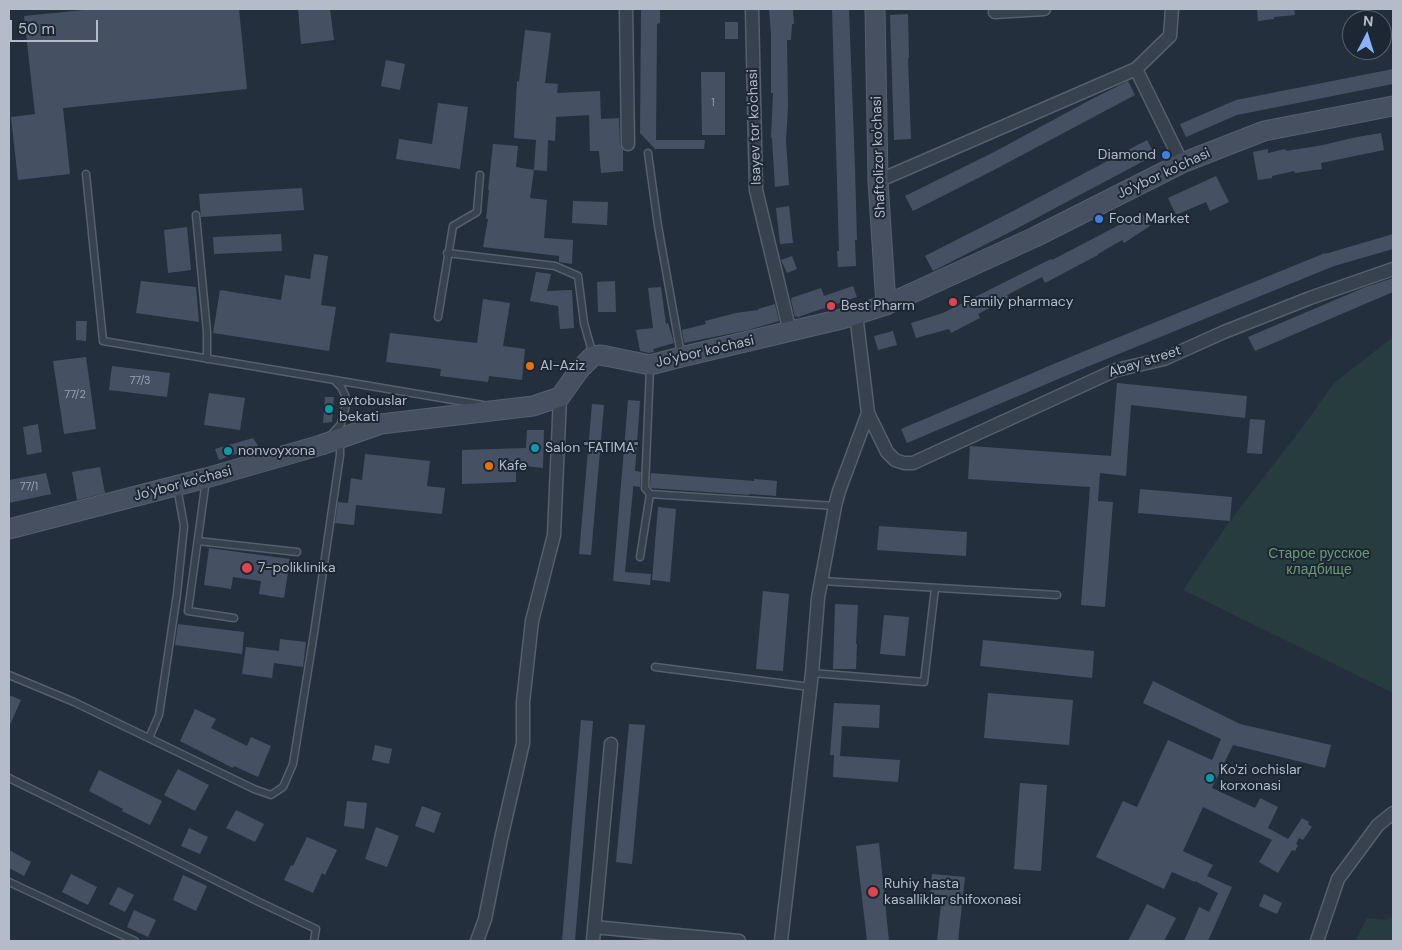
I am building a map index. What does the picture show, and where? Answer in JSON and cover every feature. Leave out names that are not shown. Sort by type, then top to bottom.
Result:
[{"type":"street","points":[[626,9],[628,144]]},
{"type":"street","name":"Isayev tor ko'chasi","points":[[752,9],[756,190],[790,332]]},
{"type":"street","name":"Shaftolizor ko'chasi","points":[[875,9],[878,181],[886,305]]},
{"type":"street","points":[[995,12],[1044,9]]},
{"type":"street","points":[[878,181],[1136,69],[1170,36],[1172,9]]},
{"type":"street","points":[[1136,69],[1182,162]]},
{"type":"street","name":"Jo'ybor ko'chasi","points":[[593,356],[606,356],[650,365],[842,319],[886,305],[1035,237],[1182,162],[1264,131],[1393,106]]},
{"type":"street","name":"Abay street","points":[[868,413],[888,452],[895,460],[913,463],[1116,370],[1164,359],[1224,332],[1310,298],[1393,269]]},
{"type":"street","points":[[781,941],[812,673],[818,598],[835,506],[868,413],[856,314]]},
{"type":"street","points":[[477,941],[485,919],[524,743],[522,702],[532,621],[554,534],[560,397],[580,369],[593,356]]},
{"type":"street","name":"Jo'ybor ko'chasi","points":[[9,529],[206,478],[321,445],[381,424],[533,406],[560,397]]},
{"type":"street","points":[[593,941],[611,744]]},
{"type":"street","points":[[1317,941],[1338,879],[1378,825],[1393,813]]},
{"type":"street","points":[[594,927],[738,941]]},
{"type":"lane","points":[[648,153],[658,226],[681,357]]},
{"type":"lane","points":[[86,174],[103,341],[504,408]]},
{"type":"lane","points":[[438,317],[453,226],[477,212],[480,175]]},
{"type":"lane","points":[[196,215],[207,332],[207,359]]},
{"type":"lane","points":[[448,253],[555,266],[578,276],[584,323],[593,356]]},
{"type":"lane","points":[[650,365],[645,488],[650,494],[835,506]]},
{"type":"lane","points":[[321,445],[341,424],[344,415],[345,395],[341,386],[335,381]]},
{"type":"lane","points":[[9,675],[74,702],[271,795],[283,788],[293,764],[337,475],[340,438]]},
{"type":"lane","points":[[206,478],[188,610],[234,618]]},
{"type":"lane","points":[[148,738],[160,715],[177,594],[184,526],[177,486]]},
{"type":"lane","points":[[640,556],[650,494]]},
{"type":"lane","points":[[198,541],[297,552]]},
{"type":"lane","points":[[822,581],[1057,594]]},
{"type":"lane","points":[[812,673],[924,682],[935,588]]},
{"type":"lane","points":[[655,667],[810,687]]},
{"type":"lane","points":[[9,778],[316,929],[314,941]]},
{"type":"lane","points":[[9,882],[135,941]]},
{"type":"green space","name":"Старое русское кладбище","points":[[1393,337],[1393,693],[1183,590],[1230,521],[1334,383]]},
{"type":"green space","points":[[1393,916],[1393,941],[1355,941],[1367,918],[1386,920]]},
{"type":"building","points":[[94,9],[239,9],[247,89],[63,108],[70,174],[18,180],[11,117],[35,114],[24,16]]},
{"type":"building","points":[[298,9],[330,9],[334,40],[301,44]]},
{"type":"building","points":[[641,9],[660,9],[660,23],[657,24],[656,140],[705,140],[704,149],[656,150],[640,133]]},
{"type":"building","points":[[769,9],[793,9],[794,24],[792,24],[791,40],[787,40],[788,106],[786,141],[789,185],[775,187],[771,138],[773,93],[771,93]]},
{"type":"building","points":[[832,9],[849,9],[857,240],[855,240],[856,266],[838,267]]},
{"type":"building","points":[[1257,9],[1294,9],[1295,15],[1258,21]]},
{"type":"building","points":[[908,14],[911,139],[894,140],[890,15]]},
{"type":"building","points":[[725,22],[738,22],[738,39],[725,39]]},
{"type":"building","points":[[525,30],[551,33],[545,83],[558,84],[557,93],[600,91],[601,119],[619,118],[620,144],[623,150],[623,171],[601,173],[599,151],[590,151],[589,115],[556,117],[555,141],[548,140],[547,171],[534,170],[536,140],[514,138],[517,81],[519,82]]},
{"type":"building","points":[[386,60],[405,64],[400,90],[381,86]]},
{"type":"building","points":[[1393,69],[1393,84],[1237,115],[1186,137],[1180,124],[1236,100]]},
{"type":"building","points":[[701,72],[725,72],[725,135],[702,135]]},
{"type":"building","points":[[1128,81],[1135,95],[913,211],[905,196],[996,151]]},
{"type":"building","points":[[438,103],[468,107],[460,169],[396,159],[399,139],[432,144]]},
{"type":"building","points":[[1381,133],[1384,150],[1321,163],[1322,169],[1295,173],[1294,171],[1258,180],[1253,152],[1268,149],[1268,153],[1285,149],[1286,151]]},
{"type":"building","points":[[1147,140],[1155,155],[933,271],[925,256]]},
{"type":"building","points":[[493,144],[518,146],[516,167],[534,170],[530,198],[547,200],[544,238],[573,240],[572,264],[559,262],[559,256],[483,247],[488,219],[486,219]]},
{"type":"building","points":[[1216,176],[1229,202],[1210,211],[1206,202],[1176,215],[1168,198]]},
{"type":"building","points":[[302,188],[304,210],[201,217],[199,194]]},
{"type":"building","points":[[573,201],[608,202],[607,225],[572,223]]},
{"type":"building","points":[[789,206],[793,243],[780,244],[776,208]]},
{"type":"building","points":[[1142,213],[1150,226],[1124,243],[1122,240],[1045,283],[1042,277],[1007,295],[1009,298],[978,314],[980,318],[951,333],[949,329],[916,338],[911,323],[943,313],[1052,260]]},
{"type":"building","points":[[187,227],[191,270],[168,273],[164,230]]},
{"type":"building","points":[[281,234],[282,251],[214,254],[213,237]]},
{"type":"building","points":[[1393,234],[1393,249],[1334,266],[907,443],[901,429],[1075,355],[1325,253]]},
{"type":"building","points":[[314,254],[328,256],[321,305],[336,307],[329,351],[213,333],[220,290],[281,300],[285,275],[310,279]]},
{"type":"building","points":[[792,256],[797,269],[787,273],[781,260]]},
{"type":"building","points":[[536,272],[551,274],[547,291],[572,290],[574,328],[560,329],[558,306],[530,301]]},
{"type":"building","points":[[1393,278],[1393,292],[1255,351],[1248,337],[1363,288]]},
{"type":"building","points":[[141,281],[196,287],[199,322],[136,313]]},
{"type":"building","points":[[615,281],[616,312],[598,312],[597,282]]},
{"type":"building","points":[[853,286],[857,297],[795,317],[791,298],[821,288],[824,296]]},
{"type":"building","points":[[661,287],[666,324],[668,323],[674,343],[653,349],[654,352],[640,351],[636,330],[653,328],[648,288]]},
{"type":"building","points":[[483,299],[510,303],[503,346],[525,349],[522,380],[489,376],[488,382],[440,376],[441,369],[386,362],[390,333],[477,343]]},
{"type":"building","points":[[775,304],[779,321],[748,330],[684,343],[682,330],[706,324],[705,321],[736,313],[758,310]]},
{"type":"building","points":[[76,321],[87,321],[86,341],[76,340]]},
{"type":"building","points":[[893,331],[897,345],[878,350],[874,336]]},
{"type":"building","points":[[86,357],[96,429],[64,434],[53,361]]},
{"type":"building","points":[[112,366],[170,373],[167,397],[109,390]]},
{"type":"building","points":[[1117,383],[1247,396],[1245,418],[1131,405],[1126,476],[1100,473],[1098,501],[1113,502],[1105,607],[1081,605],[1090,487],[968,479],[970,446],[1111,456]]},
{"type":"building","points":[[209,393],[245,398],[240,430],[204,425]]},
{"type":"building","name":"avtobuslar bekati","points":[[325,397],[334,397],[332,422],[323,423]]},
{"type":"building","points":[[628,400],[640,401],[635,471],[641,472],[640,487],[633,486],[625,572],[651,574],[650,585],[613,581]]},
{"type":"building","points":[[592,404],[604,405],[591,555],[579,554]]},
{"type":"building","points":[[1250,419],[1265,420],[1262,454],[1247,453]]},
{"type":"building","points":[[38,424],[42,452],[27,455],[23,427]]},
{"type":"building","name":"Kafe","points":[[527,430],[544,430],[543,468],[516,465],[516,482],[462,484],[462,450],[526,448]]},
{"type":"building","name":"nonvoyxona","points":[[253,438],[258,446],[219,460],[215,449]]},
{"type":"building","points":[[365,454],[430,461],[427,486],[445,488],[442,514],[356,505],[354,525],[335,523],[338,502],[348,503],[351,478],[362,480]]},
{"type":"building","points":[[100,467],[105,493],[77,500],[72,472]]},
{"type":"building","points":[[46,473],[51,494],[9,503],[9,480]]},
{"type":"building","points":[[651,473],[777,481],[776,496],[651,488]]},
{"type":"building","points":[[1140,489],[1232,497],[1230,521],[1138,513]]},
{"type":"building","points":[[658,507],[676,509],[670,582],[652,580]]},
{"type":"building","points":[[879,526],[967,532],[966,556],[877,550]]},
{"type":"building","name":"7-poliklinika","points":[[209,548],[290,559],[284,598],[259,594],[261,581],[233,577],[231,589],[204,585]]},
{"type":"building","points":[[763,591],[789,594],[783,671],[756,669]]},
{"type":"building","points":[[835,604],[858,605],[856,669],[833,669]]},
{"type":"building","points":[[884,615],[909,617],[905,656],[880,654]]},
{"type":"building","points":[[178,624],[244,632],[242,654],[175,645]]},
{"type":"building","points":[[280,639],[306,642],[303,667],[274,663],[272,678],[242,674],[246,647],[279,651]]},
{"type":"building","points":[[983,640],[1094,651],[1092,678],[980,666]]},
{"type":"building","name":"Ko'zi ochislar korxonasi","points":[[1153,681],[1240,724],[1331,745],[1325,768],[1233,745],[1212,788],[1255,808],[1260,798],[1278,807],[1268,828],[1288,839],[1302,818],[1309,822],[1308,824],[1312,827],[1303,840],[1299,838],[1295,851],[1292,850],[1278,873],[1259,862],[1272,840],[1203,807],[1183,851],[1213,865],[1207,876],[1232,887],[1208,941],[1184,941],[1199,907],[1209,912],[1218,893],[1172,872],[1164,889],[1096,857],[1123,801],[1137,807],[1168,740],[1212,760],[1221,739],[1143,703]]},
{"type":"building","points":[[988,693],[1073,700],[1069,745],[984,738]]},
{"type":"building","points":[[9,695],[21,700],[9,727]]},
{"type":"building","points":[[834,703],[880,705],[879,728],[842,726],[840,756],[900,760],[898,782],[833,777],[834,755],[830,755]]},
{"type":"building","points":[[195,709],[216,719],[211,728],[247,746],[251,737],[271,746],[258,777],[234,766],[233,768],[180,741]]},
{"type":"building","points":[[581,720],[593,721],[575,941],[562,941]]},
{"type":"building","points":[[629,724],[645,725],[632,864],[616,862]]},
{"type":"building","points":[[375,745],[392,749],[389,764],[372,760]]},
{"type":"building","points":[[178,769],[209,785],[195,811],[164,795]]},
{"type":"building","points":[[99,770],[162,801],[150,825],[89,791]]},
{"type":"building","points":[[1020,783],[1047,785],[1041,871],[1014,869]]},
{"type":"building","points":[[347,801],[367,803],[364,829],[344,826]]},
{"type":"building","points":[[422,806],[441,813],[434,833],[415,826]]},
{"type":"building","points":[[236,810],[264,824],[255,842],[226,828]]},
{"type":"building","points":[[376,827],[399,836],[387,867],[365,859]]},
{"type":"building","points":[[189,828],[208,837],[200,854],[181,846]]},
{"type":"building","points":[[307,837],[337,850],[325,875],[322,873],[313,893],[284,880]]},
{"type":"building","name":"Ruhiy hasta kasalliklar shifoxonasi","points":[[879,843],[889,941],[867,941],[856,846]]},
{"type":"building","points":[[9,850],[31,862],[24,876],[9,868]]},
{"type":"building","points":[[71,874],[97,887],[88,905],[62,892]]},
{"type":"building","name":"Ruhiy hasta kasalliklar shifoxonasi","points":[[932,874],[965,877],[958,941],[937,941],[942,895],[930,894]]},
{"type":"building","points":[[183,875],[207,886],[196,911],[173,900]]},
{"type":"building","points":[[118,887],[134,895],[125,912],[109,904]]},
{"type":"building","points":[[1264,894],[1282,903],[1277,914],[1259,906]]},
{"type":"building","points":[[1147,904],[1176,918],[1164,941],[1128,941]]},
{"type":"building","points":[[134,910],[156,920],[148,937],[127,927]]},
{"type":"place","name":"Diamond","points":[[1166,155]]},
{"type":"place","name":"Food Market","points":[[1099,219]]},
{"type":"place","name":"Family pharmacy","points":[[953,302]]},
{"type":"place","name":"Best Pharm","points":[[831,306]]},
{"type":"place","name":"Al-Aziz","points":[[530,366]]},
{"type":"place","name":"avtobuslar bekati","points":[[329,409]]},
{"type":"place","name":"Salon \"FATIMA\"","points":[[535,448]]},
{"type":"place","name":"nonvoyxona","points":[[228,451]]},
{"type":"place","name":"Kafe","points":[[489,466]]},
{"type":"place","name":"7-poliklinika","points":[[247,568]]},
{"type":"place","name":"Ko'zi ochislar korxonasi","points":[[1210,778]]},
{"type":"place","name":"Ruhiy hasta kasalliklar shifoxonasi","points":[[873,892]]}]
